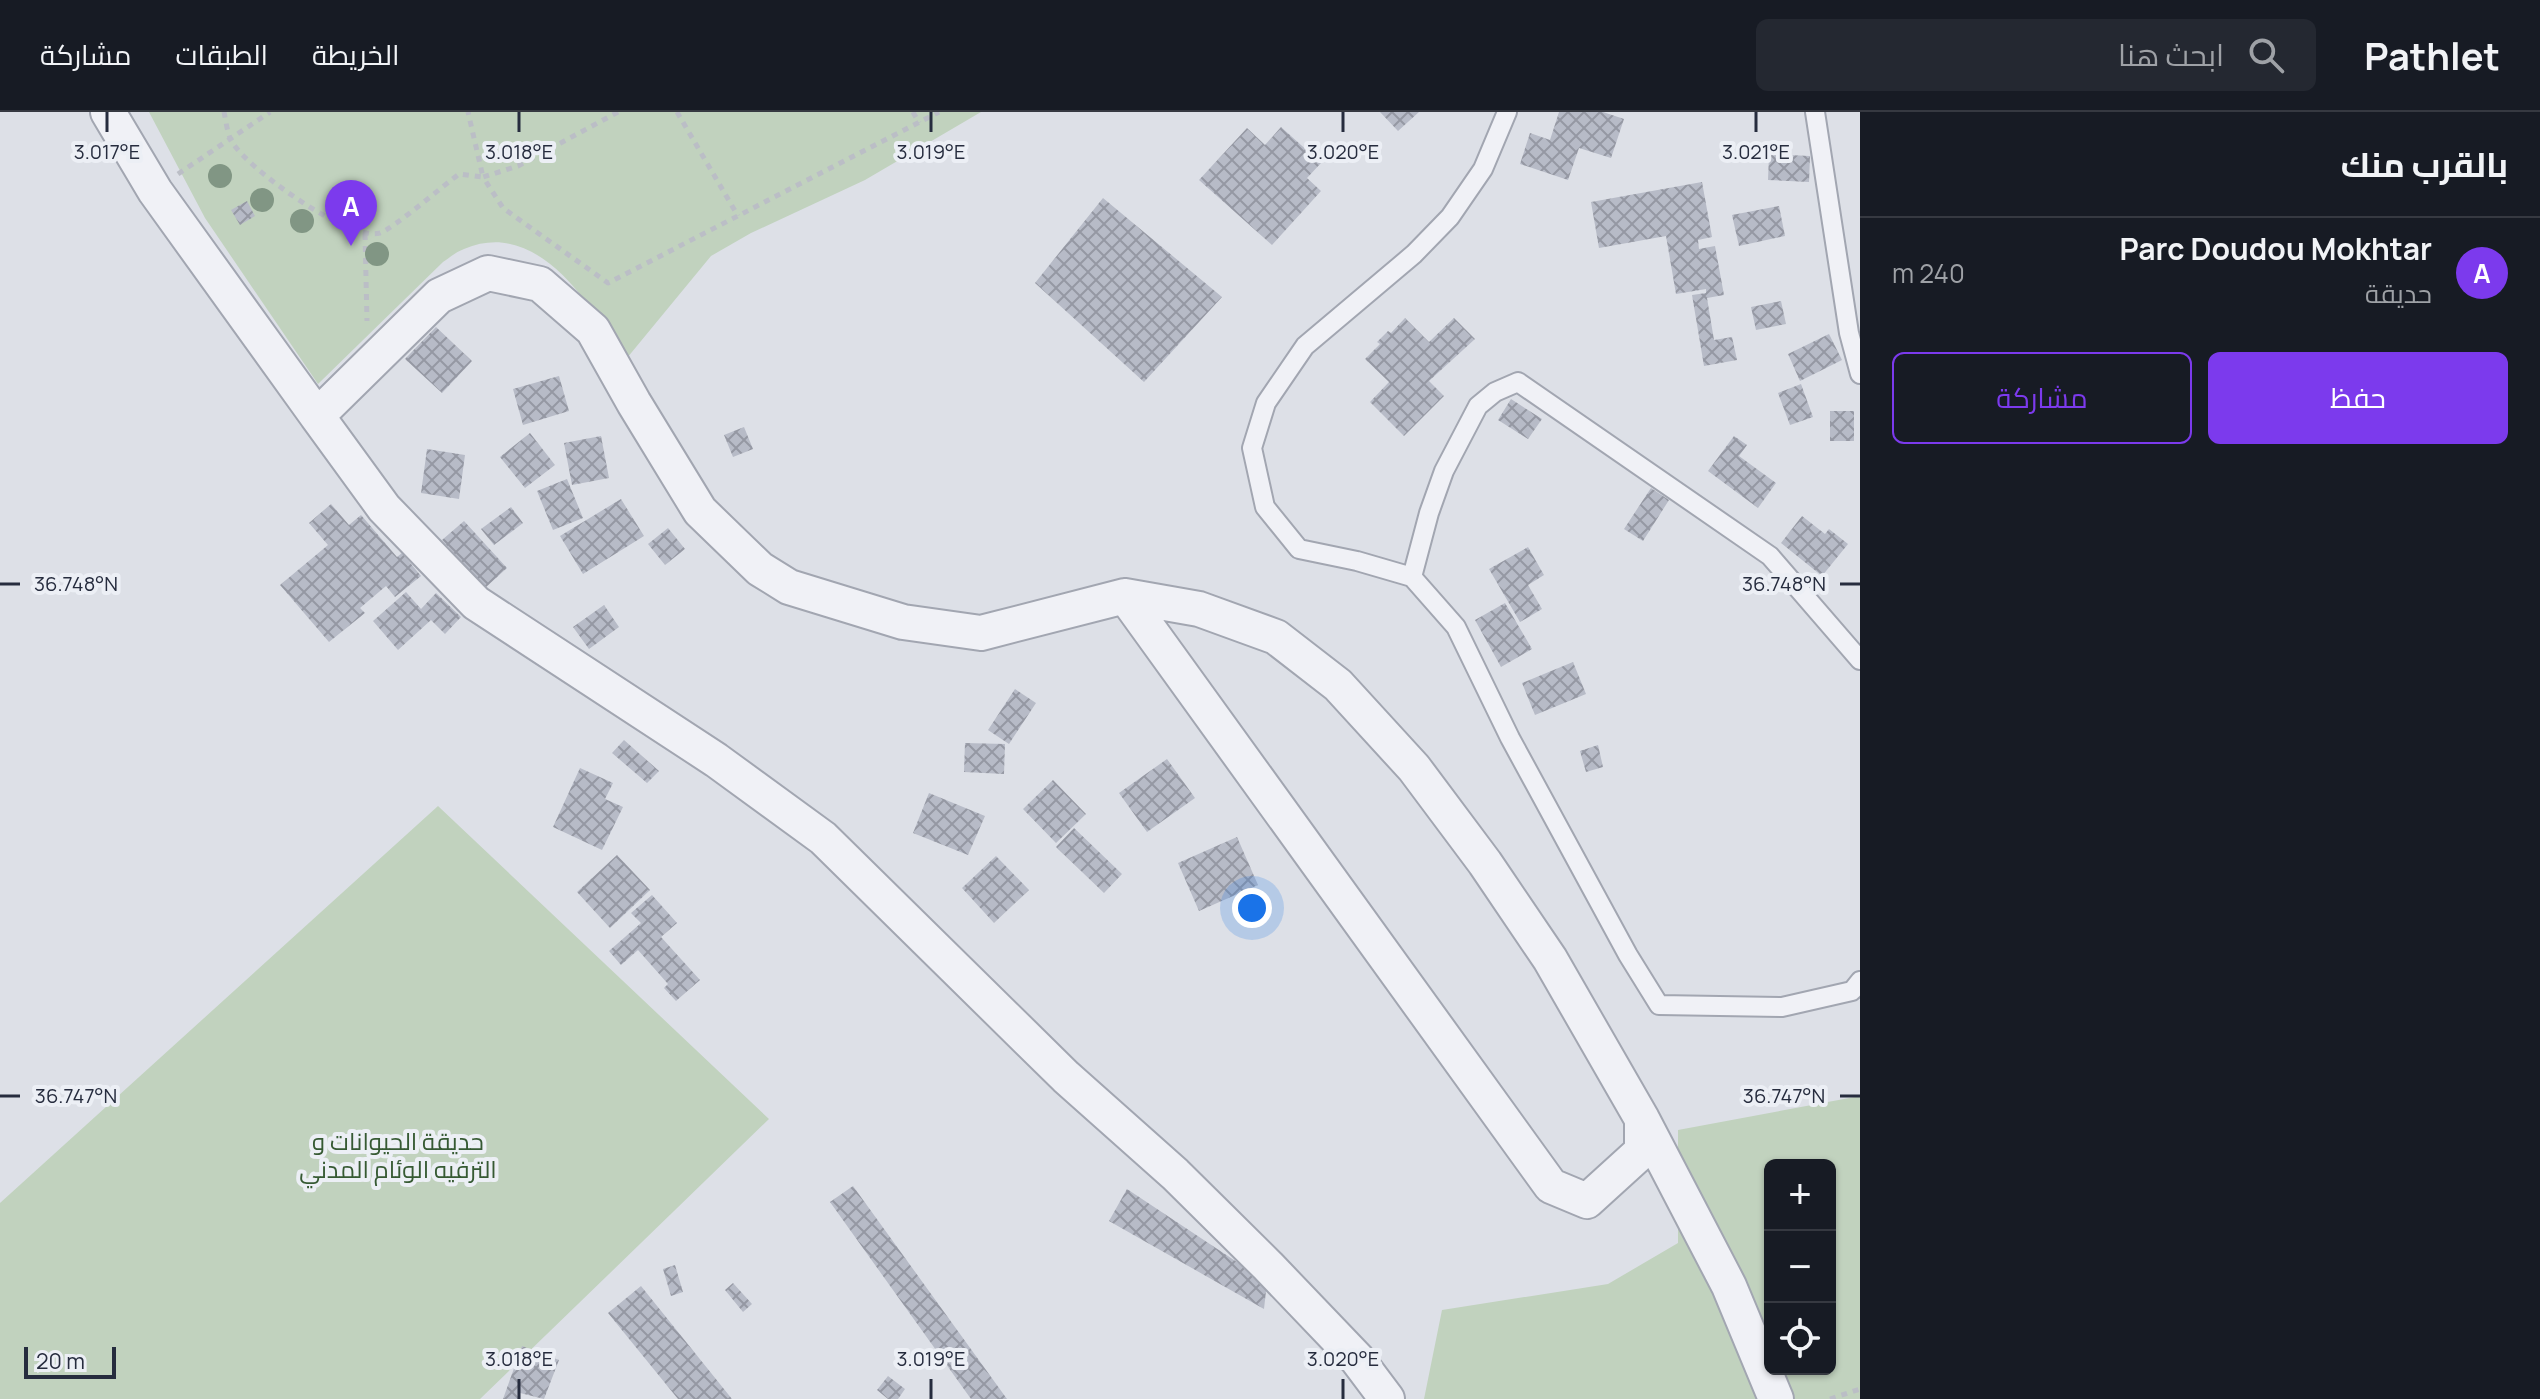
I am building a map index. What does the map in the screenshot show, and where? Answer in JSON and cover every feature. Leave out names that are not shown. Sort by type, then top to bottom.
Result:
[{"type":"street","points":[[108,112],[155,191],[384,508],[476,603],[716,760],[823,838],[1066,1077],[1175,1174],[1268,1266],[1357,1359],[1387,1399]]},
{"type":"street","points":[[317,416],[439,296],[488,273],[540,284],[593,330],[700,511],[760,569],[789,587],[903,622],[981,633],[1125,596],[1199,609],[1276,637],[1338,685],[1414,768],[1485,863],[1550,959],[1642,1119],[1729,1286],[1776,1399]]},
{"type":"street","points":[[1125,596],[1551,1186],[1587,1201],[1642,1151],[1642,1119]]},
{"type":"lane","points":[[1507,112],[1483,169],[1450,217],[1414,254],[1305,346],[1266,403],[1252,448],[1265,507],[1299,549],[1412,577],[1456,627],[1510,738],[1628,955],[1659,1005],[1782,1007],[1852,991],[1860,981]]},
{"type":"lane","points":[[1815,112],[1849,333],[1860,374]]},
{"type":"lane","points":[[1412,577],[1444,471],[1478,406],[1495,392],[1518,382],[1770,556],[1860,660]]},
{"type":"path","points":[[224,112],[231,140],[276,185],[337,223],[365,234],[381,233],[459,174],[483,177],[518,166],[618,112]]},
{"type":"path","points":[[257,112],[261,118]]},
{"type":"path","points":[[155,191],[270,112]]},
{"type":"path","points":[[468,112],[483,177],[503,208],[608,283],[939,112]]},
{"type":"path","points":[[677,112],[738,216]]},
{"type":"path","points":[[913,112],[919,123]]},
{"type":"path","points":[[365,234],[366,314],[371,332],[385,349]]},
{"type":"path","points":[[1830,1399],[1860,1389]]},
{"type":"green space","points":[[149,112],[981,112],[865,180],[751,233],[711,256],[627,358],[597,315],[560,273],[539,256],[516,246],[491,242],[464,249],[443,262],[318,384],[205,218]]},
{"type":"green space","name":"حديقة الحيوانات و الترفيه الوئام المدني","points":[[438,806],[769,1119],[480,1399],[0,1399],[0,1203]]},
{"type":"green space","points":[[1860,1096],[1860,1399],[1424,1399],[1442,1310],[1608,1284],[1678,1243],[1678,1130]]},
{"type":"building","points":[[1380,112],[1419,112],[1398,131]]},
{"type":"building","points":[[1559,112],[1603,112],[1624,119],[1611,158],[1579,148],[1568,180],[1520,164],[1530,133],[1550,140]]},
{"type":"building","points":[[1281,127],[1321,163],[1307,178],[1321,191],[1272,245],[1199,180],[1247,128],[1265,145]]},
{"type":"building","points":[[1769,154],[1810,156],[1809,182],[1768,180]]},
{"type":"building","points":[[1702,182],[1712,237],[1698,240],[1699,249],[1715,246],[1724,295],[1707,298],[1714,340],[1732,337],[1737,360],[1704,366],[1692,295],[1706,293],[1706,289],[1676,294],[1666,236],[1599,248],[1591,202]]},
{"type":"building","points":[[1103,198],[1222,297],[1144,382],[1035,283]]},
{"type":"building","points":[[247,201],[255,216],[240,225],[231,210]]},
{"type":"building","points":[[1779,206],[1785,236],[1739,246],[1732,215]]},
{"type":"building","points":[[1781,301],[1786,324],[1756,330],[1751,307]]},
{"type":"building","points":[[1405,318],[1429,342],[1454,318],[1475,339],[1429,381],[1444,396],[1404,436],[1370,402],[1389,382],[1365,359],[1380,344],[1377,342]]},
{"type":"building","points":[[436,327],[472,361],[442,393],[405,359]]},
{"type":"building","points":[[1829,334],[1842,360],[1800,381],[1788,354]]},
{"type":"building","points":[[559,376],[569,411],[523,425],[513,389]]},
{"type":"building","points":[[1801,384],[1813,417],[1790,425],[1778,393]]},
{"type":"building","points":[[1511,399],[1542,419],[1528,439],[1498,420]]},
{"type":"building","points":[[1830,411],[1854,411],[1854,441],[1830,441]]},
{"type":"building","points":[[744,427],[753,449],[733,457],[724,435]]},
{"type":"building","points":[[530,433],[555,465],[525,488],[500,457]]},
{"type":"building","points":[[601,436],[609,478],[572,485],[564,443]]},
{"type":"building","points":[[1734,436],[1747,445],[1739,456],[1776,483],[1758,508],[1708,471]]},
{"type":"building","points":[[427,449],[465,455],[459,499],[421,493]]},
{"type":"building","points":[[567,479],[583,518],[553,530],[537,491]]},
{"type":"building","points":[[1651,488],[1669,500],[1643,541],[1624,529]]},
{"type":"building","points":[[621,499],[644,536],[583,574],[560,536]]},
{"type":"building","points":[[331,504],[349,525],[361,515],[397,557],[402,553],[421,576],[395,597],[386,586],[360,608],[365,613],[329,642],[280,585],[328,545],[309,523]]},
{"type":"building","points":[[511,507],[523,523],[494,545],[481,529]]},
{"type":"building","points":[[1802,516],[1825,534],[1829,529],[1848,544],[1822,576],[1781,543]]},
{"type":"building","points":[[464,521],[507,568],[485,588],[442,540]]},
{"type":"building","points":[[668,528],[685,549],[665,565],[648,544]]},
{"type":"building","points":[[1528,547],[1544,575],[1528,585],[1542,609],[1520,622],[1489,569]]},
{"type":"building","points":[[406,592],[421,609],[436,593],[461,617],[445,634],[431,620],[398,650],[373,621]]},
{"type":"building","points":[[1505,603],[1532,649],[1501,667],[1475,620]]},
{"type":"building","points":[[604,605],[619,627],[589,649],[573,627]]},
{"type":"building","points":[[1573,662],[1586,694],[1535,715],[1522,683]]},
{"type":"building","points":[[1015,689],[1036,703],[1009,744],[988,730]]},
{"type":"building","points":[[624,740],[659,771],[647,783],[612,753]]},
{"type":"building","points":[[965,743],[1005,744],[1004,774],[964,772]]},
{"type":"building","points":[[1598,745],[1603,767],[1586,772],[1580,751]]},
{"type":"building","points":[[1167,759],[1195,798],[1147,832],[1119,793]]},
{"type":"building","points":[[580,768],[613,783],[605,799],[623,807],[602,850],[553,827]]},
{"type":"building","points":[[1053,780],[1086,814],[1056,843],[1023,809]]},
{"type":"building","points":[[929,793],[985,816],[968,855],[913,833]]},
{"type":"building","points":[[1074,828],[1122,874],[1104,893],[1056,847]]},
{"type":"building","points":[[1237,837],[1258,885],[1199,911],[1178,863]]},
{"type":"building","points":[[617,855],[650,890],[610,928],[577,892]]},
{"type":"building","points":[[996,856],[1029,890],[994,923],[962,888]]},
{"type":"building","points":[[652,895],[677,923],[661,937],[700,980],[676,1001],[664,988],[668,984],[638,950],[621,965],[609,951],[641,923],[631,913]]},
{"type":"building","points":[[853,1186],[1007,1399],[971,1399],[830,1202]]},
{"type":"building","points":[[1127,1189],[1267,1282],[1264,1309],[1109,1221]]},
{"type":"building","points":[[675,1265],[683,1292],[671,1296],[663,1269]]},
{"type":"building","points":[[733,1283],[752,1304],[743,1312],[725,1290]]},
{"type":"building","points":[[641,1286],[732,1399],[678,1399],[608,1313]]},
{"type":"building","points":[[522,1346],[559,1360],[544,1399],[520,1393],[518,1399],[503,1399]]},
{"type":"building","points":[[888,1376],[905,1389],[898,1399],[888,1399],[877,1390]]},
{"type":"place","name":"Parc Doudou Mokhtar","points":[[351,246]]}]
